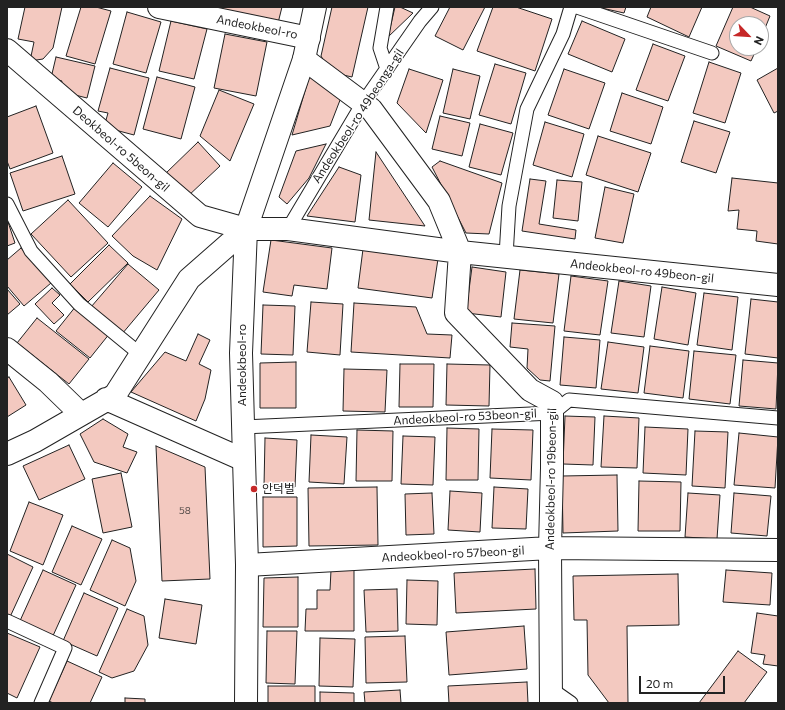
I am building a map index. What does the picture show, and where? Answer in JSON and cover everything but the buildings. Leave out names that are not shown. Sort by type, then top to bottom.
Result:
[{"type":"street","name":"Andeokbeol-ro","points":[[159,7],[309,38]]},
{"type":"street","name":"Andeokbeol-ro","points":[[246,703],[247,565],[241,353],[246,229],[304,59],[315,7]]},
{"type":"street","name":"Deokbeol-ro 5beon-gil","points":[[7,50],[200,216],[246,229]]},
{"type":"street","name":"Andeokbeol-ro 19beon-gil","points":[[304,59],[371,109],[439,201],[460,252],[456,314],[530,390],[552,402],[550,548],[553,698]]},
{"type":"street","name":"Andeokbeol-ro 49beon-gil","points":[[246,229],[288,229],[460,252],[778,285]]},
{"type":"street","points":[[7,454],[35,441],[115,395],[189,279],[246,229]]},
{"type":"street","points":[[7,349],[48,382],[82,414]]},
{"type":"street","points":[[106,400],[244,460]]},
{"type":"street","name":"Andeokbeol-ro 57beon-gil","points":[[247,565],[550,548],[778,550]]},
{"type":"lane","points":[[387,7],[380,48],[387,69]]},
{"type":"lane","name":"Andeokbeol-ro 49beonga-gil","points":[[288,229],[363,103],[420,21],[432,7]]},
{"type":"lane","points":[[506,256],[509,206],[527,109],[563,34],[571,7]]},
{"type":"lane","points":[[577,7],[712,53]]},
{"type":"lane","points":[[7,204],[30,251],[79,304],[140,354]]},
{"type":"lane","name":"Andeokbeol-ro 53beon-gil","points":[[243,426],[553,413],[569,400],[778,418]]},
{"type":"lane","points":[[7,621],[65,648],[41,703]]},
{"type":"lane","name":"Andeokbeol-ro 19beon-gil","points":[[553,698],[571,703]]},
{"type":"place","name":"안덕벌","points":[[254,489]]}]
